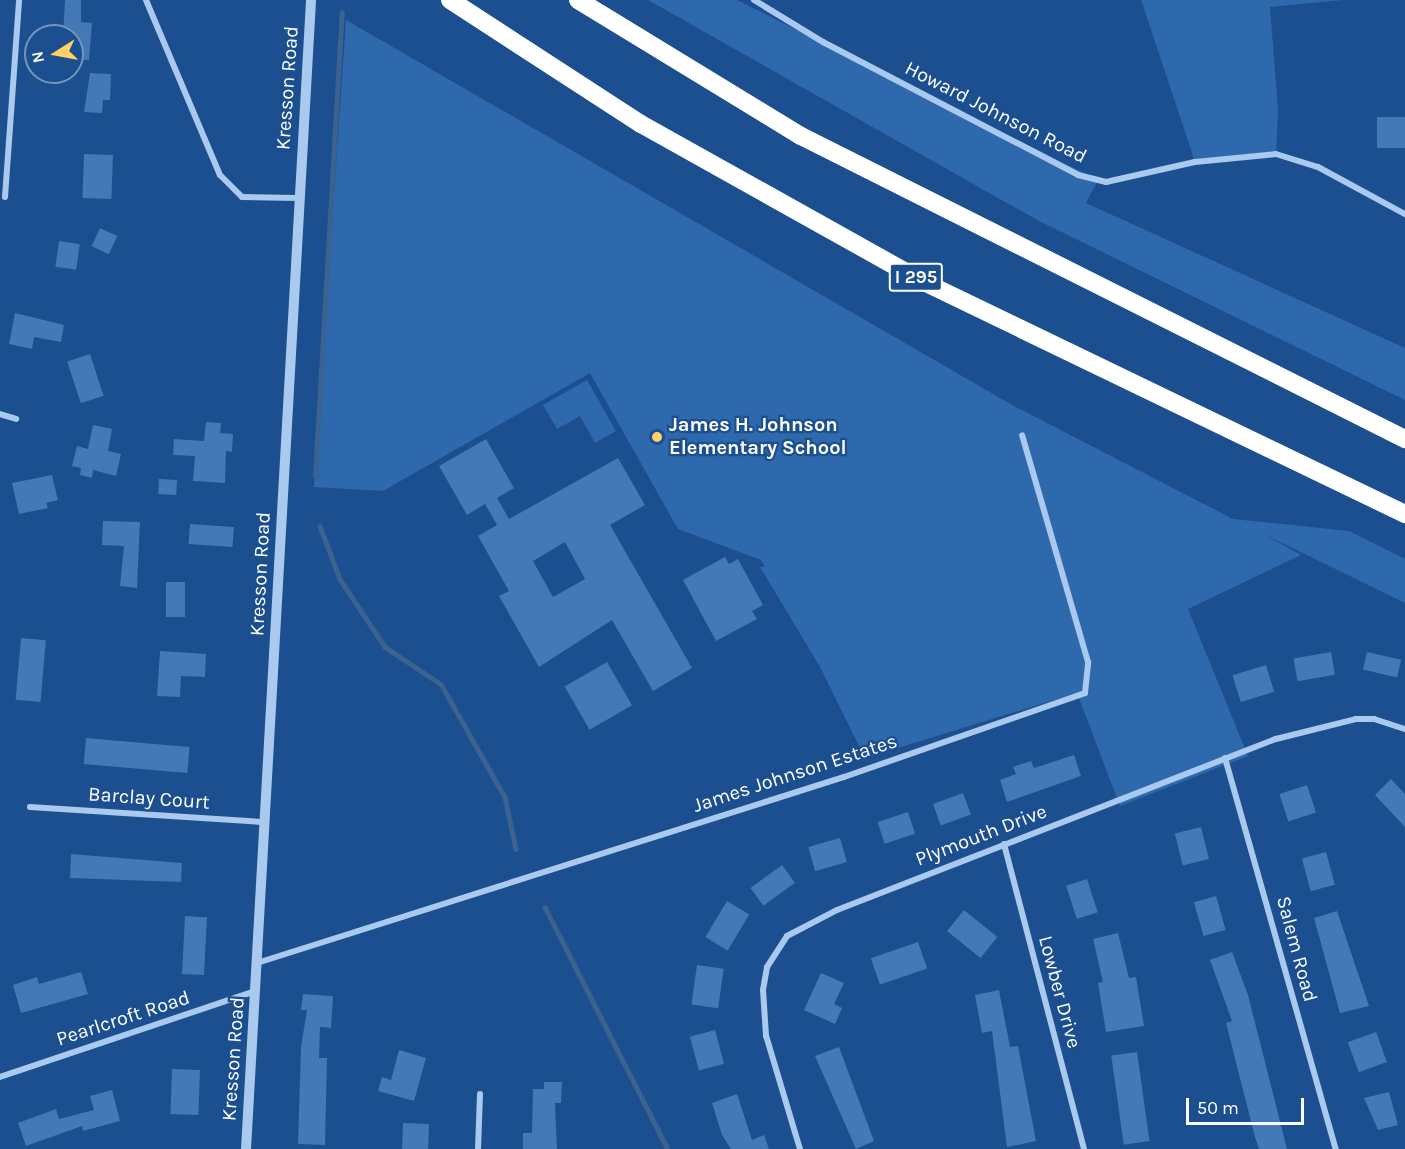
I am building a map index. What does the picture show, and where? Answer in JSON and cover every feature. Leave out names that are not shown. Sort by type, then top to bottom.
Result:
[{"type":"highway","name":"I 295","points":[[450,0],[641,124],[926,283],[1405,514]]},
{"type":"highway","points":[[578,0],[801,136],[1405,439]]},
{"type":"street","points":[[5,197],[19,0]]},
{"type":"street","points":[[146,0],[220,175],[242,197],[298,198]]},
{"type":"street","name":"Kresson Road","points":[[246,1149],[311,0]]},
{"type":"street","name":"Howard Johnson Road","points":[[754,0],[823,42],[1078,175],[1106,182],[1195,162],[1276,154],[1318,167],[1405,214]]},
{"type":"street","points":[[0,414],[16,419]]},
{"type":"street","name":"James Johnson Estates","points":[[257,963],[824,783],[1085,693],[1088,662],[1022,435]]},
{"type":"street","name":"Plymouth Drive","points":[[800,1149],[766,1036],[763,990],[767,967],[788,936],[837,910],[1225,758],[1356,719],[1374,719],[1405,729]]},
{"type":"street","name":"Salem Road","points":[[1225,758],[1336,1149]]},
{"type":"street","name":"Barclay Court","points":[[30,807],[266,822]]},
{"type":"street","name":"Lowber Drive","points":[[1004,844],[1083,1149]]},
{"type":"street","name":"Pearlcroft Road","points":[[0,1077],[256,991]]},
{"type":"street","points":[[478,1149],[480,1094]]},
{"type":"shaded area","points":[[648,0],[737,0],[1098,180],[1086,203],[1405,348],[1405,400],[1039,221]]},
{"type":"shaded area","points":[[1141,0],[1343,0],[1270,7],[1278,110],[1276,154],[1195,162]]},
{"type":"shaded area","points":[[346,20],[1014,406],[1233,519],[1349,531],[1405,559],[1405,603],[1260,532],[1301,555],[1188,609],[1248,756],[1120,806],[1077,693],[865,758],[820,667],[760,567],[765,567],[761,560],[678,529],[590,373],[383,491],[314,487]]},
{"type":"shaded area","points":[[587,380],[616,431],[595,443],[580,416],[557,429],[543,405]]},
{"type":"building","points":[[65,0],[81,0],[81,22],[92,23],[89,60],[84,60],[84,24],[64,24]]},
{"type":"building","points":[[90,73],[111,74],[110,100],[103,100],[102,113],[84,112]]},
{"type":"building","points":[[1377,117],[1405,117],[1405,148],[1377,148]]},
{"type":"building","points":[[84,154],[113,155],[111,199],[82,198]]},
{"type":"building","points":[[100,228],[117,236],[109,254],[92,246]]},
{"type":"building","points":[[59,241],[80,244],[76,270],[55,267]]},
{"type":"building","points":[[15,313],[64,325],[61,342],[34,337],[32,349],[9,344]]},
{"type":"building","points":[[90,354],[104,396],[81,403],[67,361]]},
{"type":"building","points":[[206,422],[221,423],[220,433],[233,434],[232,452],[226,451],[225,483],[193,481],[195,456],[173,455],[174,439],[204,441]]},
{"type":"building","points":[[93,425],[112,429],[108,451],[121,454],[116,476],[93,470],[92,478],[80,475],[81,468],[72,466],[77,446],[88,449]]},
{"type":"building","points":[[486,439],[514,488],[497,498],[509,519],[618,458],[645,505],[610,525],[692,668],[653,691],[612,620],[539,667],[499,596],[509,591],[478,536],[497,525],[485,504],[467,515],[439,466]],"holes":[[[565,542],[585,579],[553,597],[533,561]]]},
{"type":"building","points":[[52,475],[58,500],[46,503],[48,508],[19,514],[12,483]]},
{"type":"building","points":[[159,479],[177,480],[176,495],[158,494]]},
{"type":"building","points":[[103,521],[140,522],[137,588],[120,586],[124,546],[102,545]]},
{"type":"building","points":[[190,524],[234,527],[232,547],[189,544]]},
{"type":"building","points":[[725,557],[729,564],[738,559],[763,605],[752,611],[757,619],[716,641],[683,580]]},
{"type":"building","points":[[166,582],[185,582],[185,617],[166,617]]},
{"type":"building","points":[[21,638],[46,640],[41,702],[16,700]]},
{"type":"building","points":[[160,651],[206,654],[205,677],[181,676],[180,697],[157,696]]},
{"type":"building","points":[[1331,652],[1335,675],[1298,681],[1294,659]]},
{"type":"building","points":[[1367,652],[1401,660],[1397,677],[1363,670]]},
{"type":"building","points":[[607,662],[632,705],[590,730],[565,686]]},
{"type":"building","points":[[1266,665],[1274,692],[1241,702],[1233,675]]},
{"type":"building","points":[[86,738],[190,747],[187,773],[84,764]]},
{"type":"building","points":[[1074,755],[1081,776],[1007,802],[1000,780],[1016,774],[1013,767],[1031,761],[1034,768]]},
{"type":"building","points":[[1391,779],[1405,794],[1405,827],[1375,795]]},
{"type":"building","points":[[1307,785],[1316,813],[1288,822],[1279,794]]},
{"type":"building","points":[[963,793],[971,815],[941,826],[933,804]]},
{"type":"building","points":[[908,812],[915,834],[885,844],[878,822]]},
{"type":"building","points":[[1201,827],[1209,859],[1183,866],[1175,834]]},
{"type":"building","points":[[840,838],[847,862],[815,871],[808,847]]},
{"type":"building","points":[[1326,852],[1335,885],[1311,891],[1302,858]]},
{"type":"building","points":[[71,854],[182,863],[181,882],[70,878]]},
{"type":"building","points":[[782,865],[795,883],[763,906],[750,888]]},
{"type":"building","points":[[1087,879],[1098,912],[1077,919],[1066,886]]},
{"type":"building","points":[[1216,896],[1226,930],[1204,936],[1194,902]]},
{"type":"building","points":[[727,901],[749,914],[728,950],[705,937]]},
{"type":"building","points":[[964,910],[997,937],[980,958],[947,931]]},
{"type":"building","points":[[1337,911],[1369,1006],[1340,1013],[1314,918]]},
{"type":"building","points":[[185,916],[207,917],[204,975],[182,974]]},
{"type":"building","points":[[1118,933],[1129,978],[1136,977],[1144,1026],[1106,1032],[1098,983],[1103,982],[1093,939]]},
{"type":"building","points":[[918,942],[927,968],[880,985],[871,958]]},
{"type":"building","points":[[1232,952],[1248,995],[1287,1149],[1259,1149],[1255,1137],[1226,1023],[1232,1021],[1210,960]]},
{"type":"building","points":[[697,965],[724,969],[718,1008],[691,1005]]},
{"type":"building","points":[[81,972],[88,994],[21,1013],[13,985],[37,977],[39,984]]},
{"type":"building","points":[[821,973],[844,983],[834,1004],[842,1008],[835,1024],[804,1010]]},
{"type":"building","points":[[999,990],[1010,1047],[1018,1046],[1036,1141],[1007,1147],[992,1031],[982,1033],[975,995]]},
{"type":"building","points":[[303,994],[333,996],[331,1028],[320,1027],[319,1058],[327,1058],[325,1145],[298,1144],[301,1047],[307,1010],[301,1010]]},
{"type":"building","points":[[715,1030],[724,1064],[699,1071],[690,1037]]},
{"type":"building","points":[[1376,1032],[1387,1062],[1359,1072],[1348,1042]]},
{"type":"building","points":[[839,1047],[874,1141],[856,1149],[815,1056]]},
{"type":"building","points":[[399,1050],[426,1058],[414,1101],[378,1091],[382,1077],[391,1080]]},
{"type":"building","points":[[1137,1052],[1150,1141],[1124,1145],[1111,1056]]},
{"type":"building","points":[[172,1069],[200,1070],[198,1115],[170,1114]]},
{"type":"building","points":[[544,1082],[562,1082],[561,1103],[555,1103],[557,1149],[523,1149],[523,1133],[532,1133],[533,1089],[544,1089]]},
{"type":"building","points":[[112,1090],[120,1121],[83,1131],[82,1126],[26,1146],[18,1123],[56,1109],[59,1119],[94,1110],[90,1096]]},
{"type":"building","points":[[1389,1092],[1398,1125],[1378,1130],[1364,1098]]},
{"type":"building","points":[[737,1094],[752,1140],[764,1135],[769,1149],[731,1149],[722,1135],[712,1103]]},
{"type":"building","points":[[403,1123],[429,1124],[428,1149],[402,1149]]},
{"type":"waterway","points":[[315,476],[342,13]]},
{"type":"waterway","points":[[320,526],[340,579],[385,647],[441,684],[505,797],[516,849]]},
{"type":"waterway","points":[[545,907],[668,1149]]},
{"type":"place","name":"James H. Johnson Elementary School","points":[[657,437]]}]
